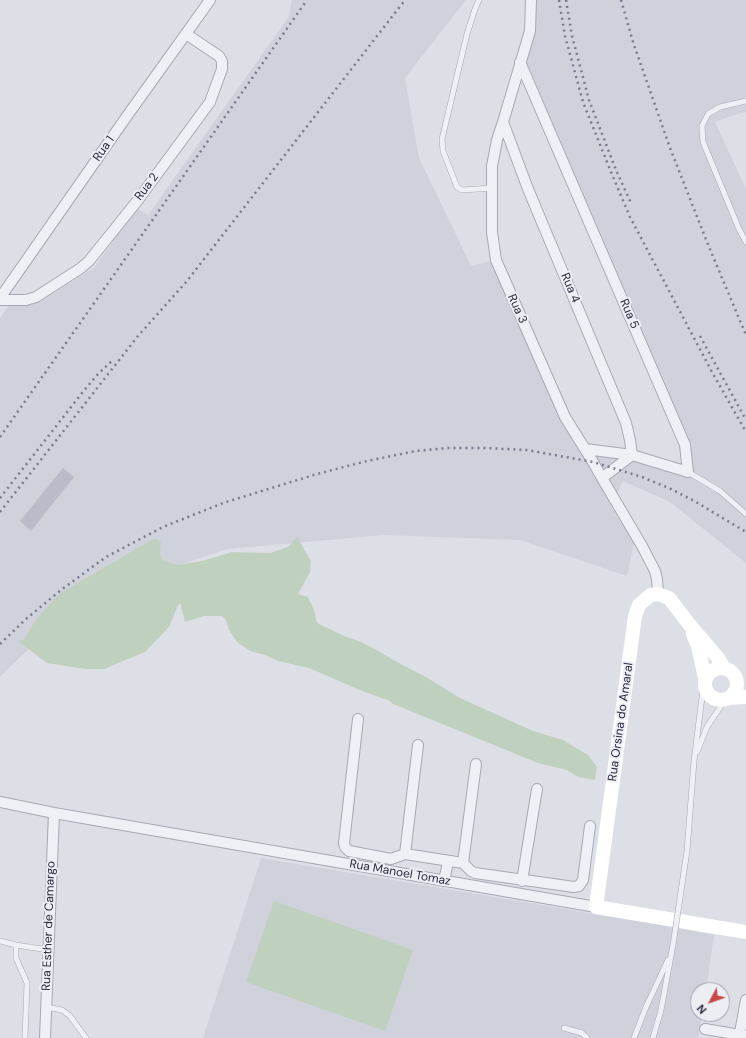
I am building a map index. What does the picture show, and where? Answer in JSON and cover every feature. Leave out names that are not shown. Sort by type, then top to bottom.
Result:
[{"type":"street","name":"Rua 1","points":[[0,299],[210,0]]},
{"type":"street","name":"Rua 3","points":[[531,0],[530,30],[497,140],[492,166],[492,232],[496,260],[565,417],[642,546],[655,571],[658,594]]},
{"type":"street","name":"Rua 2","points":[[0,299],[26,300],[36,297],[81,268],[89,261],[138,200],[210,102],[222,69],[222,61],[219,56],[186,34]]},
{"type":"street","name":"Rua 5","points":[[520,62],[685,445],[688,472]]},
{"type":"street","name":"Rua 4","points":[[503,122],[528,189],[626,423],[632,455]]},
{"type":"street","points":[[585,449],[632,455],[688,472]]},
{"type":"street","points":[[602,478],[632,455]]},
{"type":"street","points":[[658,594],[669,598],[727,670],[735,676],[737,688],[734,694],[727,699]]},
{"type":"street","name":"Rua Orsina do Amaral","points":[[596,907],[635,616],[639,605],[646,598],[651,595],[658,594]]},
{"type":"street","points":[[689,624],[698,646],[706,692],[710,697],[720,701],[746,697]]},
{"type":"street","points":[[705,680],[711,671],[715,669],[740,672],[746,675]]},
{"type":"street","points":[[358,719],[344,843],[345,847],[349,851],[391,859],[405,854],[448,862],[463,863],[475,873],[522,881],[574,887],[579,886],[583,880],[590,826]]},
{"type":"street","points":[[405,854],[418,745]]},
{"type":"street","points":[[463,863],[476,764]]},
{"type":"street","points":[[522,881],[537,789]]},
{"type":"street","name":"Rua Manoel Tomaz","points":[[0,802],[54,813],[444,881],[746,932]]},
{"type":"street","name":"Rua Esther de Camargo","points":[[45,1038],[54,813]]},
{"type":"street","points":[[444,881],[448,862]]},
{"type":"street","points":[[705,1029],[741,1036],[746,1000]]},
{"type":"lane","points":[[480,0],[475,9],[467,34],[442,139],[443,151],[457,187],[462,190],[492,188]]},
{"type":"lane","points":[[746,101],[720,107],[708,114],[702,126],[703,142],[739,229],[746,242]]},
{"type":"lane","points":[[688,472],[720,491],[746,514]]},
{"type":"lane","points":[[653,1038],[661,1010],[673,945],[687,851],[694,761],[705,680]]},
{"type":"lane","points":[[694,761],[707,727],[727,699]]},
{"type":"lane","points":[[0,941],[48,950]]},
{"type":"lane","points":[[16,945],[16,958],[27,983],[25,1038]]},
{"type":"lane","points":[[634,1038],[646,1007],[671,954]]},
{"type":"lane","points":[[46,1007],[62,1010],[70,1016],[86,1038]]},
{"type":"lane","points":[[564,1028],[582,1033],[587,1038]]},
{"type":"shaded area","points":[[292,0],[466,0],[405,78],[419,158],[471,266],[496,260],[585,449],[688,472],[685,445],[520,62],[531,0],[746,0],[746,112],[715,122],[746,189],[746,563],[670,502],[623,481],[611,507],[634,543],[627,576],[520,540],[383,535],[228,549],[172,567],[44,634],[0,677],[0,318],[10,304],[40,302],[95,267],[136,208],[148,215],[288,18]]},
{"type":"shaded area","points":[[261,858],[714,935],[707,982],[690,982],[690,1022],[701,1022],[698,1038],[203,1038]]},
{"type":"green space","points":[[297,537],[311,561],[310,572],[298,594],[308,597],[314,610],[317,623],[373,648],[426,677],[460,698],[533,731],[563,740],[588,755],[597,767],[595,780],[578,777],[567,770],[538,763],[309,668],[278,661],[265,655],[250,651],[237,642],[229,630],[226,620],[222,616],[204,616],[185,622],[180,603],[169,627],[145,652],[104,669],[85,669],[47,663],[18,641],[24,640],[37,618],[59,594],[153,539],[157,539],[161,542],[160,554],[162,559],[175,565],[202,561],[232,552],[270,553],[288,547]]},
{"type":"green space","points":[[274,901],[413,950],[385,1031],[246,982]]},
{"type":"building","points":[[63,468],[74,477],[31,531],[20,521]]},
{"type":"railway","points":[[0,437],[307,0]]},
{"type":"railway","points":[[0,512],[138,336],[187,281],[405,0]]},
{"type":"railway","points":[[559,0],[565,36],[583,102],[630,217],[712,372],[746,432]]},
{"type":"railway","points":[[566,0],[572,36],[589,100],[616,170],[631,203]]},
{"type":"railway","points":[[621,0],[633,42],[670,148],[746,335]]},
{"type":"railway","points":[[700,336],[746,420]]},
{"type":"railway","points":[[0,498],[82,393],[98,374],[114,359]]},
{"type":"railway","points":[[0,644],[26,619],[61,590],[106,557],[163,527],[223,503],[317,474],[367,461],[416,451],[448,448],[527,450],[593,462],[642,477],[669,488],[696,502],[746,532]]}]
